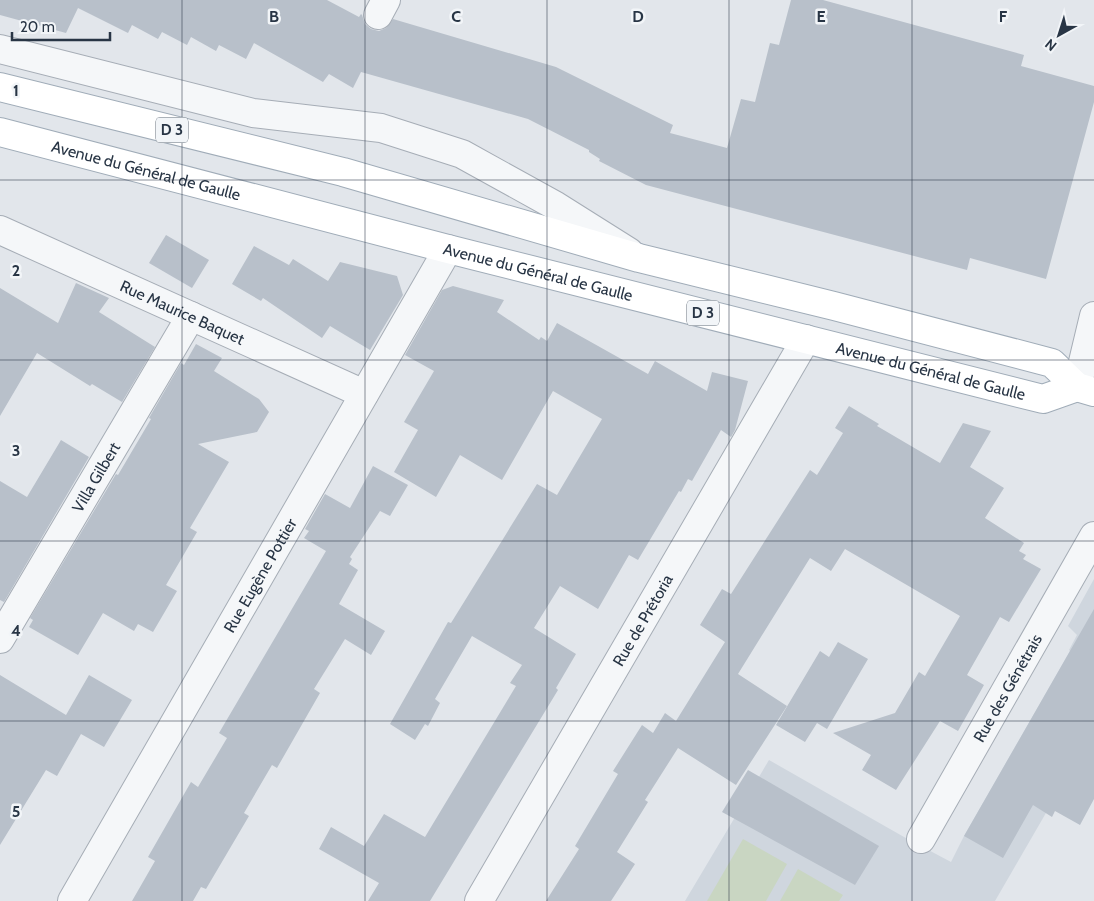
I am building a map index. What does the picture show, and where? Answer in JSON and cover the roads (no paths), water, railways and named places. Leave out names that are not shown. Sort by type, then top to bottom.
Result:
[{"type":"main road","name":"D 3","points":[[0,87],[343,172],[639,258],[834,306],[1052,363],[1086,390]]},
{"type":"main road","name":"Avenue du Général de Gaulle","points":[[0,132],[448,249],[1043,399],[1086,390]]},
{"type":"street","points":[[0,49],[253,113],[381,128],[453,151],[462,154],[556,206],[639,258]]},
{"type":"street","name":"Rue Maurice Baquet","points":[[0,230],[364,394]]},
{"type":"street","name":"Rue Eugène Pottier","points":[[72,901],[448,249]]},
{"type":"street","name":"Villa Gilbert","points":[[0,639],[191,316]]},
{"type":"street","points":[[1086,390],[1094,316]]},
{"type":"street","name":"Rue de Prétoria","points":[[480,901],[806,339]]},
{"type":"street","name":"Rue des Génétrais","points":[[921,839],[1094,536]]}]
